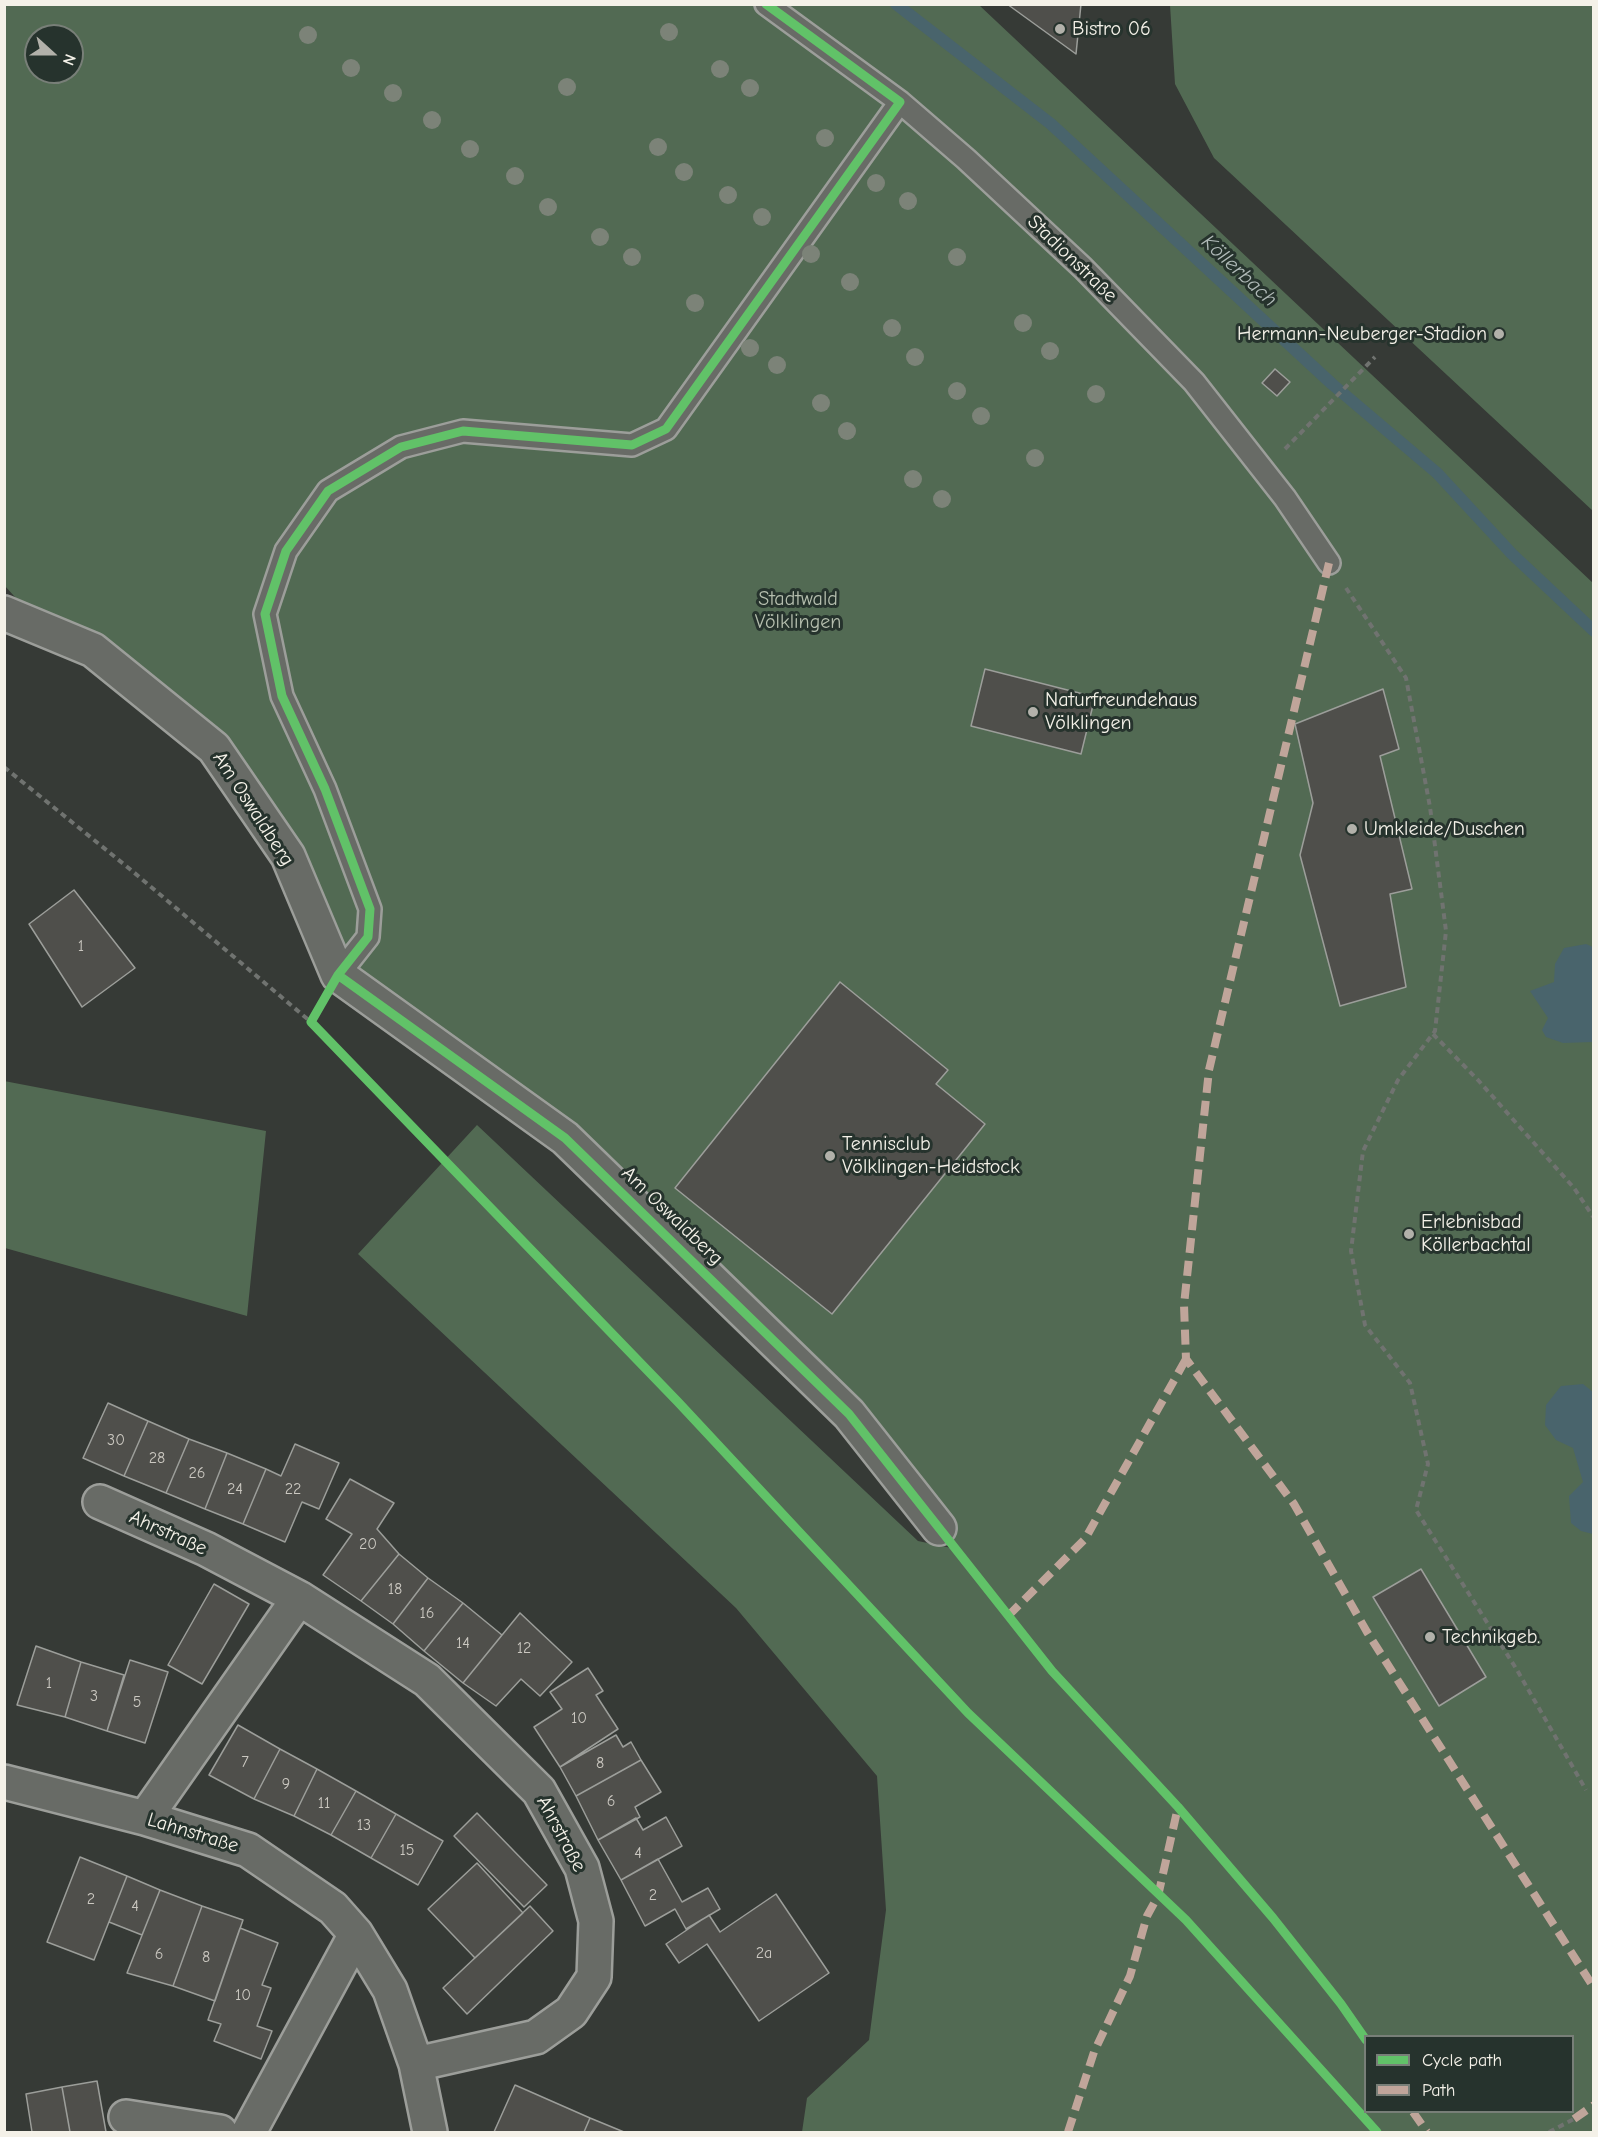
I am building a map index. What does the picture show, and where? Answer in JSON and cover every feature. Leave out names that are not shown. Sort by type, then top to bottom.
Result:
[{"type":"street","name":"Am Oswaldberg","points":[[4,613],[93,650],[214,748],[288,856],[338,975],[565,1138],[849,1414],[939,1528]]},
{"type":"street","name":"Ahrstraße","points":[[100,1502],[206,1549],[299,1598],[427,1680],[539,1791],[582,1868],[596,1921],[594,1977],[571,2012],[536,2037],[416,2064]]},
{"type":"street","points":[[145,1818],[299,1598]]},
{"type":"street","name":"Lahnstraße","points":[[4,1782],[145,1818],[248,1850],[333,1908],[356,1934],[390,1990],[416,2064],[430,2133]]},
{"type":"street","points":[[249,2133],[356,1934]]},
{"type":"street","points":[[126,2117],[220,2133]]},
{"type":"lane","name":"Stadionstraße","points":[[766,4],[900,102],[966,159],[1098,283],[1194,382],[1263,471],[1329,563]]},
{"type":"lane","points":[[338,975],[368,937],[370,909],[326,789],[282,696],[265,614],[286,551],[328,491],[400,447],[463,431],[632,445],[666,429],[900,102]]},
{"type":"path","points":[[1263,471],[1321,415],[1375,357]]},
{"type":"path","points":[[1329,563],[1406,678],[1430,807],[1446,931],[1435,1031],[1398,1080],[1363,1151],[1351,1251],[1365,1325],[1410,1383],[1428,1464],[1416,1510],[1517,1670],[1586,1790]]},
{"type":"path","points":[[4,767],[131,870],[311,1022]]},
{"type":"path","points":[[1432,1034],[1478,1080],[1574,1188],[1593,1218]]},
{"type":"path","points":[[1549,2133],[1574,2119]]},
{"type":"green space","name":"Stadtwald Völklingen","points":[[5,4],[979,5],[1593,583],[1593,2132],[802,2132],[807,2098],[869,2040],[886,1910],[877,1776],[736,1608],[358,1254],[477,1125],[918,1541],[956,1549],[849,1414],[681,1250],[338,975],[214,748],[23,606],[5,586]]},
{"type":"green space","name":"Hermann-Neuberger-Stadion","points":[[1170,5],[1593,5],[1593,511],[1214,158],[1175,84]]},
{"type":"green space","points":[[4,1081],[266,1131],[247,1316],[5,1248]]},
{"type":"water","points":[[1586,944],[1593,947],[1593,1042],[1563,1043],[1546,1037],[1542,1030],[1548,1018],[1530,991],[1554,982],[1555,964],[1564,948]]},
{"type":"water","points":[[1583,1384],[1593,1392],[1593,1534],[1581,1531],[1571,1523],[1569,1496],[1583,1482],[1573,1448],[1556,1440],[1545,1425],[1546,1405],[1561,1386]]},
{"type":"building","name":"Bistro 06","points":[[1007,4],[1081,4],[1076,54]]},
{"type":"building","points":[[1275,369],[1290,382],[1277,396],[1262,383]]},
{"type":"building","name":"Naturfreundehaus Völklingen","points":[[985,669],[1095,697],[1081,754],[971,726]]},
{"type":"building","name":"Umkleide/Duschen","points":[[1383,689],[1399,749],[1380,756],[1412,889],[1390,894],[1406,987],[1340,1006],[1300,855],[1313,803],[1295,724]]},
{"type":"building","points":[[74,890],[135,968],[82,1007],[29,924]]},
{"type":"building","name":"Tennisclub Völklingen-Heidstock","points":[[840,982],[948,1070],[936,1084],[985,1124],[832,1314],[675,1188]]},
{"type":"building","points":[[108,1403],[148,1421],[124,1476],[83,1458]]},
{"type":"building","points":[[148,1421],[189,1439],[166,1493],[124,1476]]},
{"type":"building","points":[[189,1439],[227,1453],[205,1509],[166,1493]]},
{"type":"building","points":[[295,1444],[339,1463],[319,1509],[302,1502],[285,1542],[243,1524],[266,1469],[281,1476]]},
{"type":"building","points":[[227,1453],[266,1469],[243,1524],[205,1509]]},
{"type":"building","points":[[350,1479],[394,1503],[377,1529],[399,1554],[361,1601],[323,1575],[352,1534],[326,1519]]},
{"type":"building","points":[[399,1554],[428,1578],[393,1624],[361,1601]]},
{"type":"building","name":"Technikgeb.","points":[[1421,1569],[1486,1677],[1439,1706],[1373,1597]]},
{"type":"building","points":[[428,1578],[463,1603],[424,1651],[393,1624]]},
{"type":"building","points":[[214,1584],[249,1604],[202,1684],[168,1665]]},
{"type":"building","points":[[463,1603],[502,1635],[463,1683],[424,1651]]},
{"type":"building","points":[[520,1613],[572,1662],[540,1696],[521,1679],[496,1706],[463,1683]]},
{"type":"building","points":[[36,1646],[81,1662],[65,1717],[17,1705]]},
{"type":"building","points":[[130,1660],[168,1672],[145,1743],[107,1731]]},
{"type":"building","points":[[81,1662],[124,1675],[107,1731],[65,1717]]},
{"type":"building","points":[[588,1668],[603,1691],[596,1695],[618,1729],[560,1767],[534,1727],[562,1709],[550,1692]]},
{"type":"building","points":[[238,1725],[280,1749],[254,1799],[209,1775]]},
{"type":"building","points":[[616,1735],[623,1747],[631,1742],[641,1760],[576,1796],[560,1767]]},
{"type":"building","points":[[280,1749],[317,1769],[294,1816],[254,1799]]},
{"type":"building","points":[[641,1760],[661,1792],[635,1807],[640,1817],[598,1840],[576,1796]]},
{"type":"building","points":[[317,1769],[356,1791],[331,1835],[294,1816]]},
{"type":"building","points":[[356,1791],[396,1814],[371,1858],[331,1835]]},
{"type":"building","points":[[477,1813],[547,1885],[524,1907],[454,1836]]},
{"type":"building","points":[[396,1814],[443,1841],[418,1885],[371,1858]]},
{"type":"building","points":[[666,1817],[682,1846],[621,1880],[598,1840],[636,1818],[643,1830]]},
{"type":"building","points":[[80,1857],[127,1876],[94,1960],[47,1942]]},
{"type":"building","points":[[658,1859],[682,1902],[708,1888],[720,1909],[686,1929],[675,1909],[645,1926],[621,1880]]},
{"type":"building","points":[[477,1863],[523,1913],[475,1958],[428,1909]]},
{"type":"building","points":[[127,1876],[160,1890],[142,1935],[109,1922]]},
{"type":"building","points":[[160,1890],[202,1906],[173,1986],[127,1973]]},
{"type":"building","points":[[776,1894],[829,1973],[759,2021],[707,1944],[679,1963],[666,1944],[709,1915],[720,1932]]},
{"type":"building","points":[[202,1906],[243,1920],[215,2001],[173,1986]]},
{"type":"building","points":[[530,1906],[553,1931],[467,2014],[443,1988]]},
{"type":"building","points":[[240,1928],[278,1943],[262,1985],[271,1988],[257,2026],[272,2031],[261,2059],[214,2041],[221,2024],[208,2020]]},
{"type":"building","points":[[97,2081],[106,2132],[70,2132],[62,2087]]},
{"type":"building","points":[[515,2085],[590,2118],[584,2132],[494,2132]]},
{"type":"building","points":[[62,2087],[70,2132],[32,2132],[26,2094]]},
{"type":"building","points":[[590,2118],[624,2132],[584,2132]]},
{"type":"waterway","name":"Köllerbach","points":[[896,4],[1051,124],[1332,384],[1437,473],[1512,554],[1594,631]]},
{"type":"marked path","points":[[1329,563],[1209,1070],[1184,1305],[1186,1359],[1294,1504],[1367,1632],[1594,1988]]},
{"type":"marked path","points":[[1008,1616],[1085,1539],[1186,1359]]},
{"type":"marked path","points":[[1068,2132],[1094,2052],[1130,1976],[1147,1916],[1158,1896],[1178,1807]]},
{"type":"marked path","points":[[1574,2119],[1594,2105]]},
{"type":"marked path","points":[[1414,2113],[1427,2132]]},
{"type":"cycle path","points":[[766,4],[900,102],[666,429],[632,445],[463,431],[401,447],[328,491],[286,551],[265,614],[282,696],[325,789],[370,909],[368,937],[338,975],[311,1022],[678,1402],[968,1713],[1186,1920],[1377,2132]]},
{"type":"cycle path","points":[[338,975],[565,1138],[849,1414],[1052,1671],[1178,1807],[1273,1918],[1341,2004],[1364,2037]]},
{"type":"place","name":"Bistro 06","points":[[1060,29]]},
{"type":"place","name":"Hermann-Neuberger-Stadion","points":[[1499,334]]},
{"type":"place","name":"Naturfreundehaus Völklingen","points":[[1033,712]]},
{"type":"place","name":"Umkleide/Duschen","points":[[1352,829]]},
{"type":"place","name":"Tennisclub Völklingen-Heidstock","points":[[830,1156]]},
{"type":"place","name":"Erlebnisbad Köllerbachtal","points":[[1409,1234]]},
{"type":"place","name":"Technikgeb.","points":[[1430,1637]]}]
